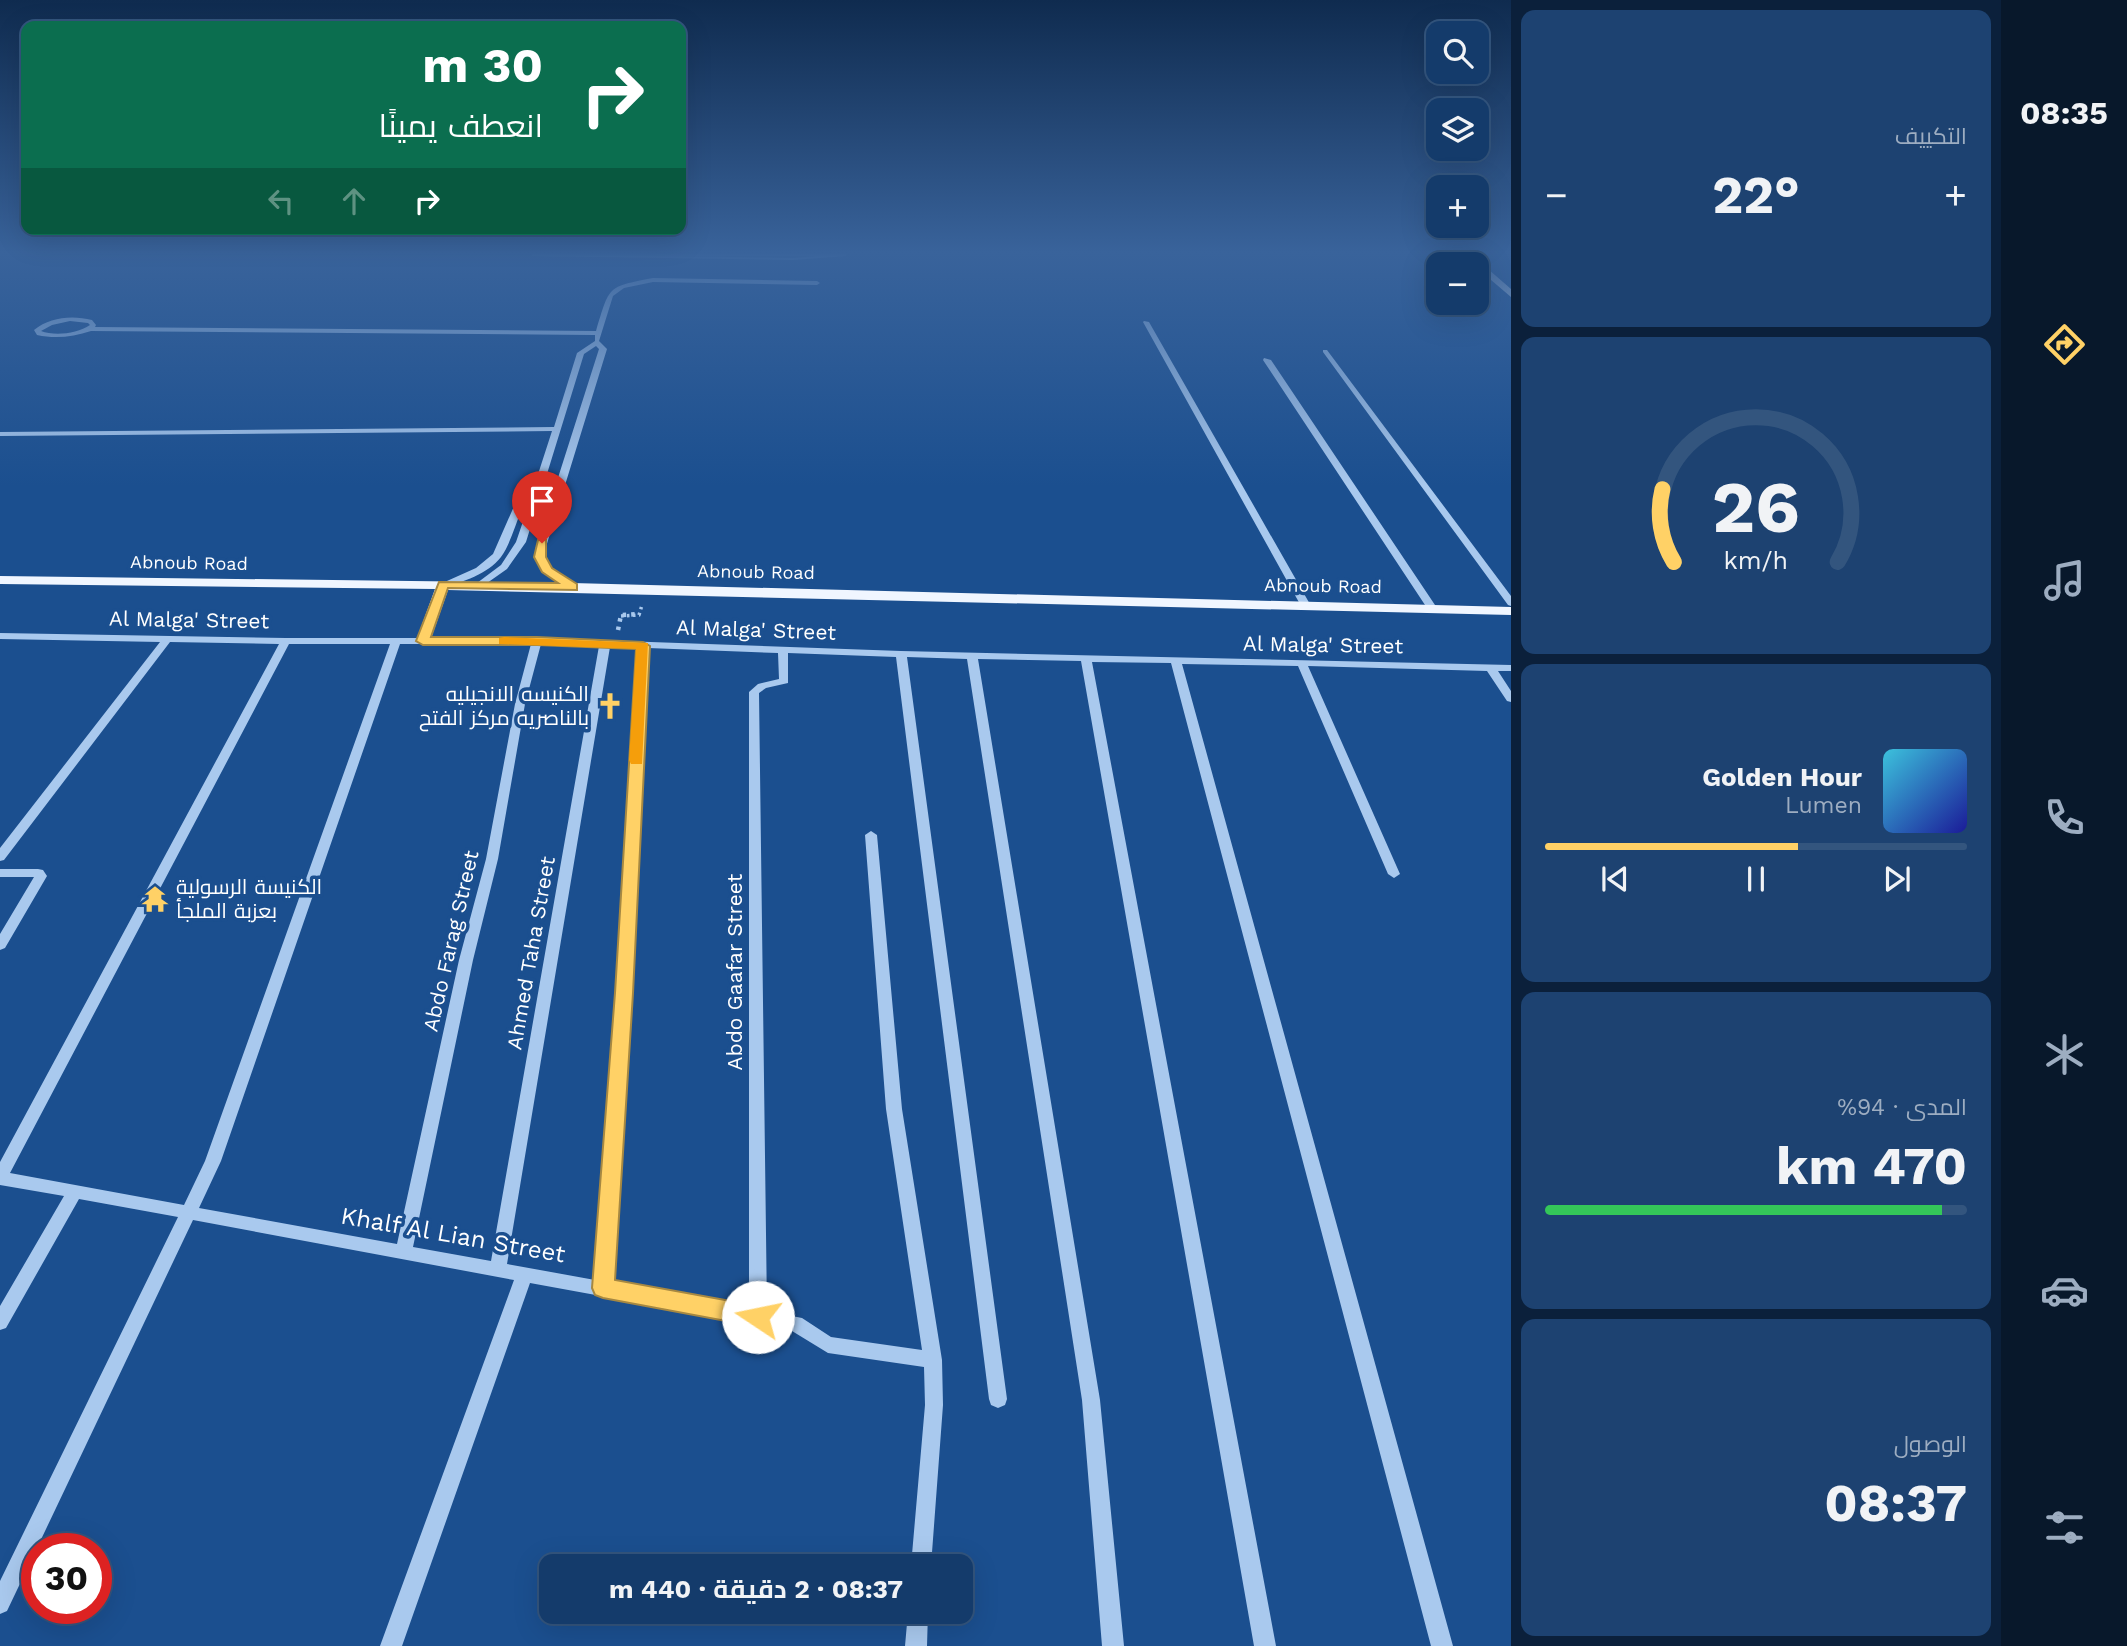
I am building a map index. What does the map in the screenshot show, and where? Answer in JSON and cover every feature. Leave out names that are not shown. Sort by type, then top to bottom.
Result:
[{"type":"main road","name":"Abnoub Road","points":[[0,580],[443,584],[1511,611]]},
{"type":"main road","points":[[424,637],[443,584]]},
{"type":"street","points":[[38,332],[51,336],[83,332]]},
{"type":"street","points":[[364,332],[479,333],[504,337],[598,339]]},
{"type":"street","points":[[480,585],[512,558],[522,542],[581,353],[598,339],[600,332]]},
{"type":"street","points":[[1151,332],[1306,606]]},
{"type":"street","points":[[572,587],[553,576],[542,563],[540,550],[603,349],[598,339]]},
{"type":"street","points":[[1325,351],[1511,603]]},
{"type":"street","points":[[1268,360],[1432,608]]},
{"type":"street","points":[[0,434],[557,429]]},
{"type":"street","points":[[443,584],[472,574],[491,562],[497,555],[519,504],[535,500]]},
{"type":"street","points":[[527,523],[548,523]]},
{"type":"street","name":"Al Malga' Street","points":[[0,636],[286,641],[396,641],[424,637],[901,654],[1511,668]]},
{"type":"street","points":[[0,857],[167,639]]},
{"type":"street","points":[[0,1178],[286,641]]},
{"type":"street","points":[[0,1604],[213,1161],[396,641]]},
{"type":"street","name":"Abdo Farag Street","points":[[404,1250],[466,960],[492,859],[520,704],[537,641]]},
{"type":"street","name":"Ahmed Taha Street","points":[[498,1268],[605,644]]},
{"type":"street","points":[[603,1288],[624,993],[643,646]]},
{"type":"street","name":"Abdo Gaafar Street","points":[[758,1317],[754,692],[762,686],[784,681],[783,650]]},
{"type":"street","points":[[901,654],[998,1399]]},
{"type":"street","points":[[972,656],[1091,1400],[1113,1646]]},
{"type":"street","points":[[1086,659],[1265,1646]]},
{"type":"street","points":[[1176,661],[1442,1646]]},
{"type":"street","points":[[1302,664],[1394,874]]},
{"type":"street","points":[[1491,668],[1511,699]]},
{"type":"street","points":[[871,835],[894,1109],[933,1360],[933,1405],[922,1554]]},
{"type":"street","points":[[0,873],[38,873],[41,876],[0,946]]},
{"type":"street","name":"Khalf Al Lian Street","points":[[0,1178],[796,1324],[828,1345],[933,1360]]},
{"type":"street","points":[[0,1322],[75,1192]]},
{"type":"street","points":[[391,1646],[524,1273]]},
{"type":"street","points":[[916,1646],[917,1624]]},
{"type":"slow traffic","points":[[504,641],[643,646],[637,760]]},
{"type":"place","name":"الكنيسه الانجيليه بالناصريه مركز الفتح","points":[[610,706]]},
{"type":"place","name":"الكنيسة الرسولية بعزبة الملجأ","points":[[155,899]]},
{"type":"route","points":[[542,543],[542,563],[553,576],[572,587],[443,584],[423,641],[537,641],[643,646],[624,993],[603,1288],[758,1317]]}]
